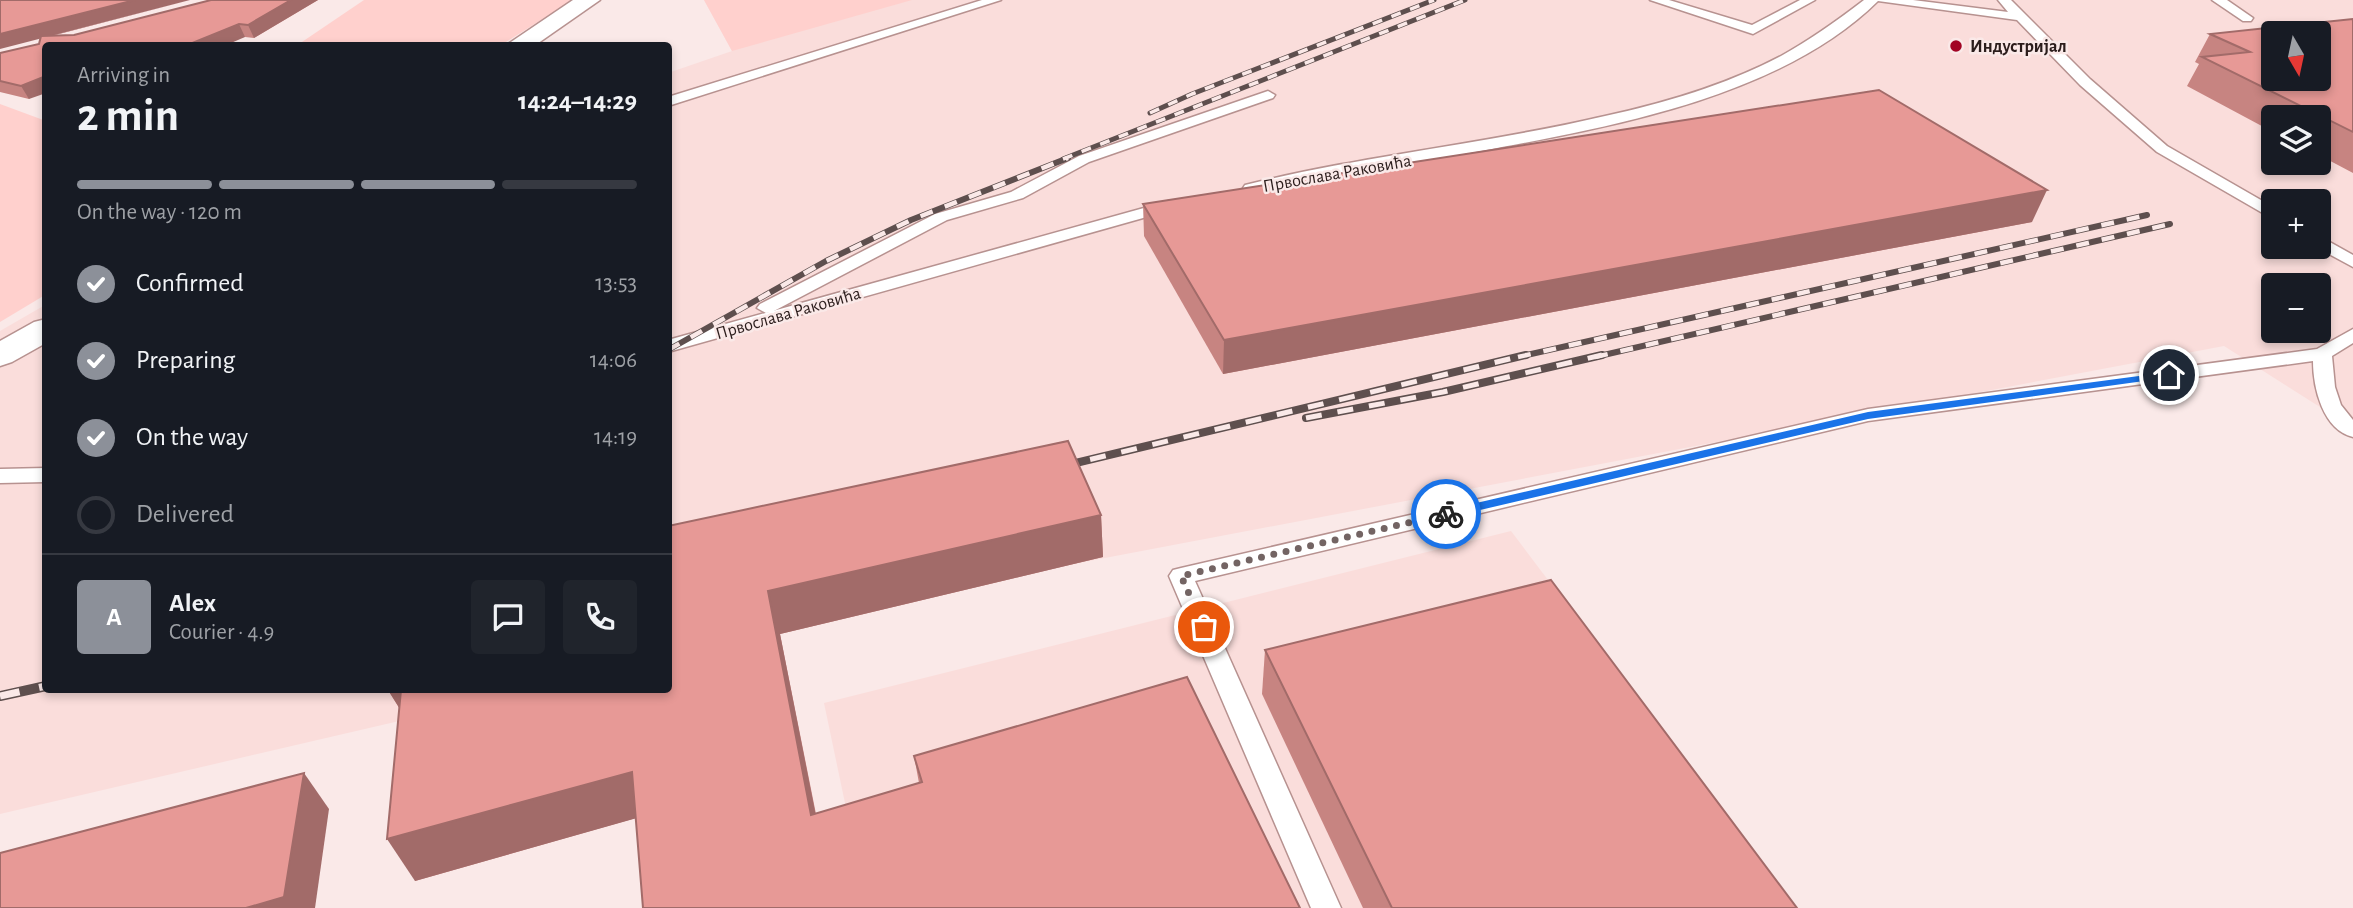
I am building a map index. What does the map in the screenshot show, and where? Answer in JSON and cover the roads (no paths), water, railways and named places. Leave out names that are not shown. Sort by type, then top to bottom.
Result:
[{"type":"main road","points":[[523,42],[589,0]]},
{"type":"main road","points":[[0,355],[42,331]]},
{"type":"lane","points":[[672,101],[995,0]]},
{"type":"lane","points":[[1656,0],[1754,30],[1809,0]]},
{"type":"lane","name":"Првослава Раковића","points":[[1233,192],[1542,135],[1648,111],[1782,61],[1836,27],[1872,0]]},
{"type":"lane","points":[[1883,0],[2021,18]]},
{"type":"lane","points":[[2004,0],[2085,82],[2162,149],[2261,207]]},
{"type":"lane","points":[[2218,0],[2248,18]]},
{"type":"lane","name":"Првослава Раковића","points":[[705,337],[802,291],[941,217],[1017,195],[1084,159],[1268,95]]},
{"type":"lane","name":"Првослава Раковића","points":[[672,345],[1181,203]]},
{"type":"lane","points":[[2331,248],[2353,262]]},
{"type":"lane","points":[[1326,908],[1181,576],[1868,415],[2322,354],[2353,335]]},
{"type":"lane","points":[[2322,354],[2322,385],[2340,420],[2353,431]]},
{"type":"lane","points":[[0,475],[42,475]]},
{"type":"railway","points":[[1150,113],[1192,94],[1434,0]]},
{"type":"railway","points":[[1063,159],[1465,0]]},
{"type":"railway","points":[[672,348],[826,261],[911,220],[1068,158]]},
{"type":"railway","points":[[1518,357],[2147,215]]},
{"type":"railway","points":[[1595,357],[2170,224]]},
{"type":"railway","points":[[1059,467],[1526,355]]},
{"type":"railway","points":[[1306,418],[1443,392],[1602,355]]},
{"type":"railway","points":[[0,696],[42,687]]},
{"type":"place","name":"Индустријал","points":[[1956,46]]}]
